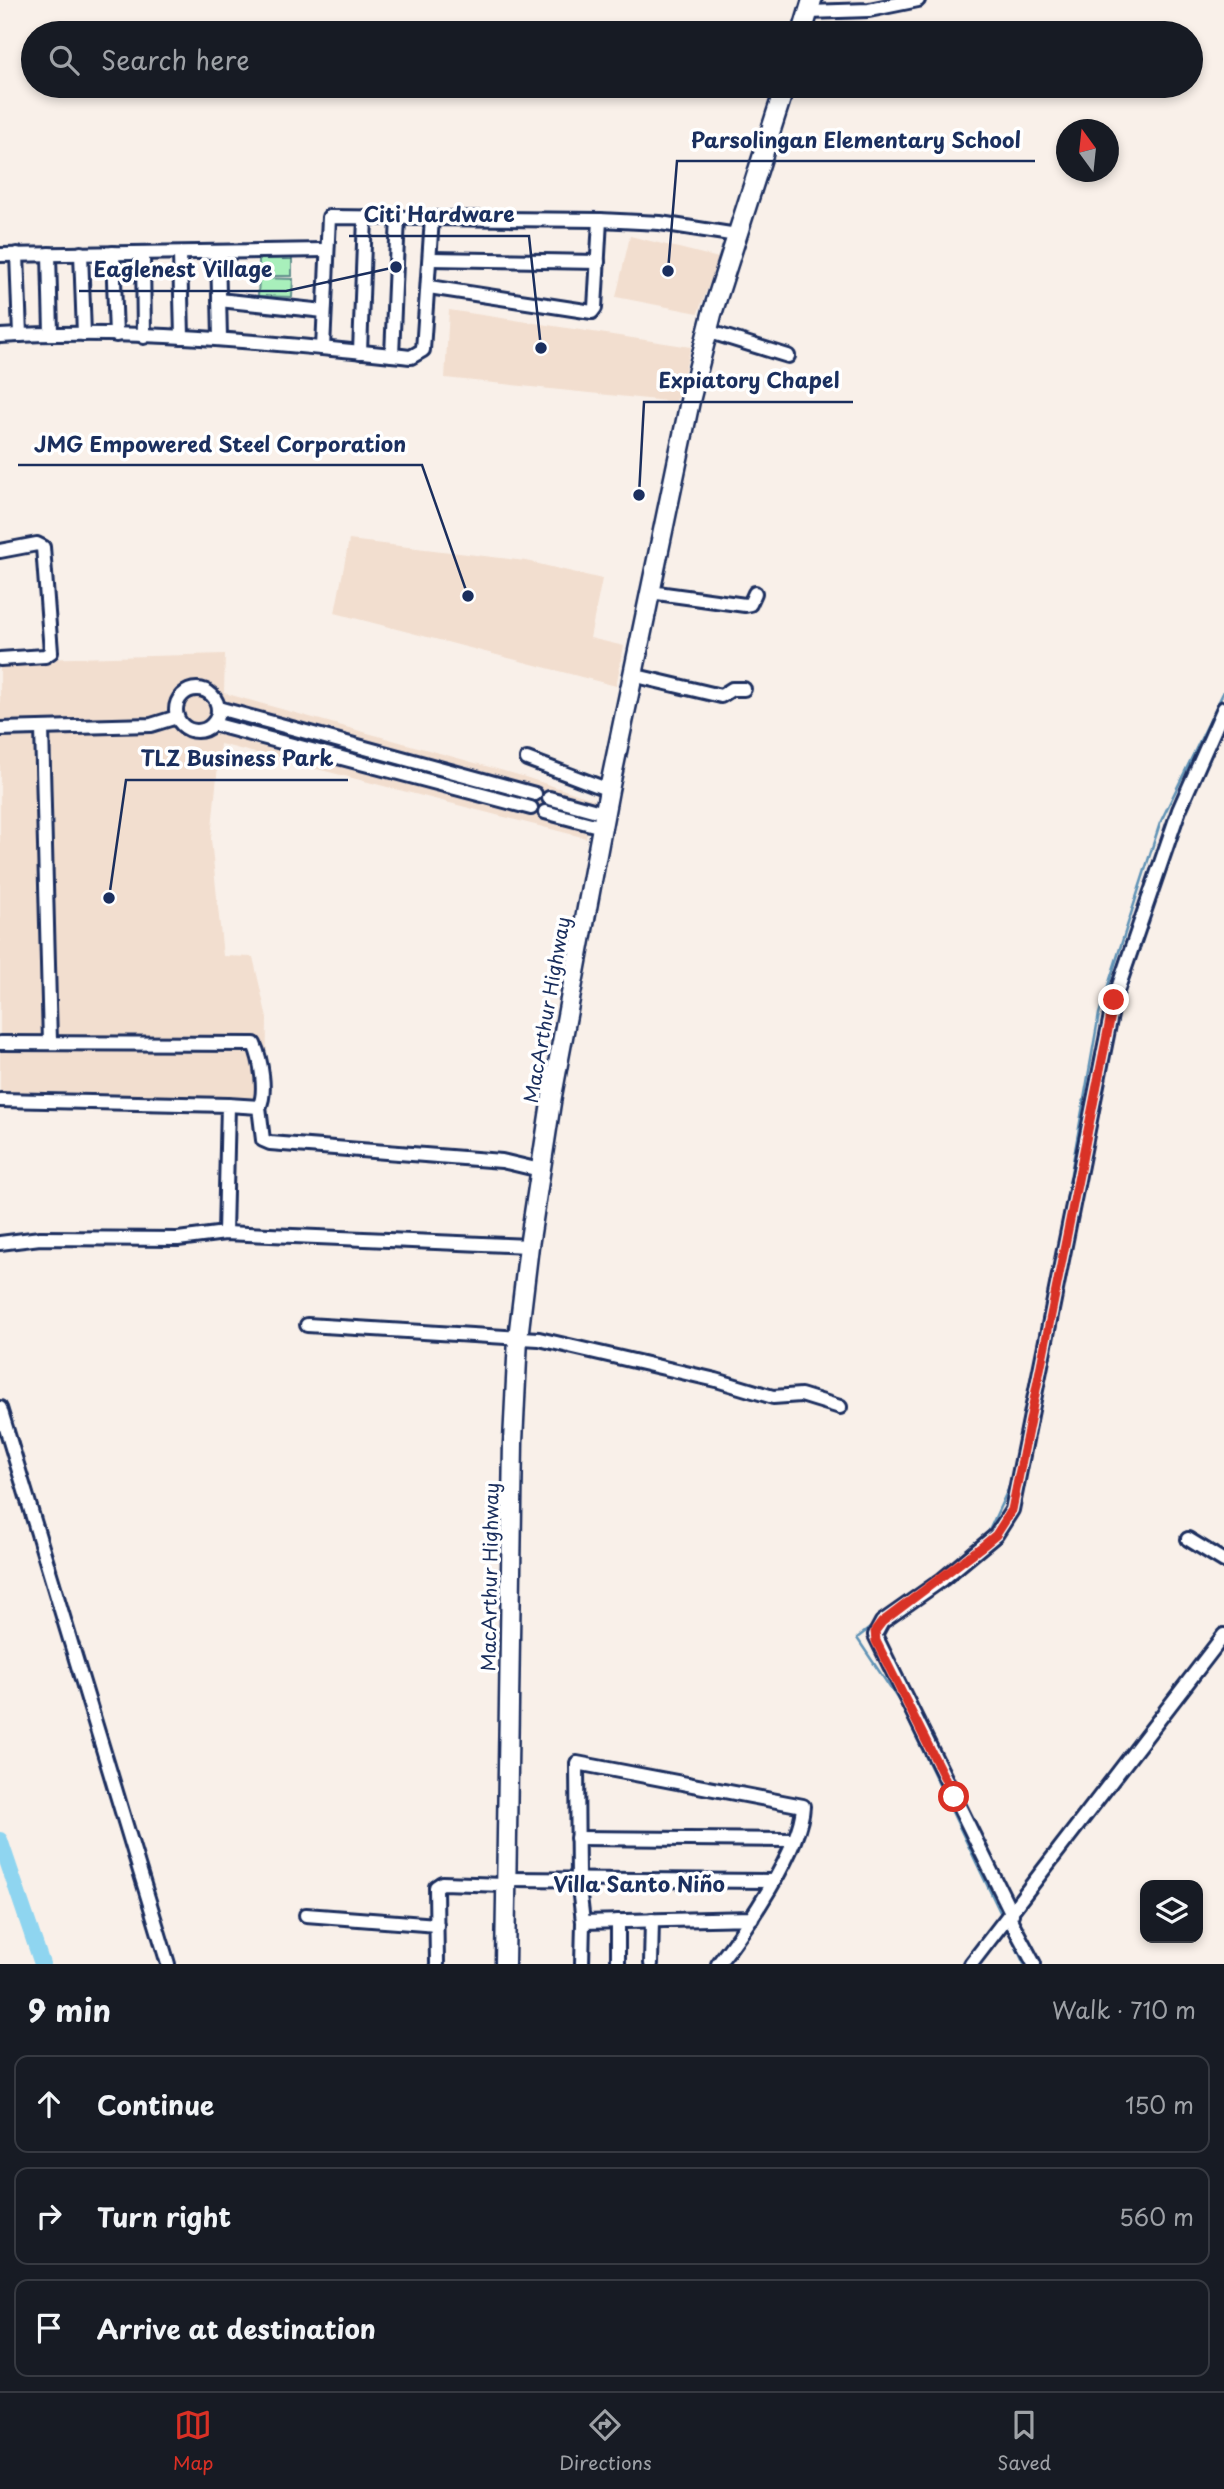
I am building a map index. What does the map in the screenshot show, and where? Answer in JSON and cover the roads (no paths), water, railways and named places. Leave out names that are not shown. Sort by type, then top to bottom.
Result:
[{"type":"highway","name":"MacArthur Highway","points":[[505,1964],[513,1443],[519,1338],[540,1170],[603,820],[707,331],[781,98]]},
{"type":"street","points":[[811,6],[869,10],[918,0]]},
{"type":"street","points":[[323,348],[329,217],[600,220],[660,223],[737,235]]},
{"type":"street","points":[[360,352],[365,217]]},
{"type":"street","points":[[392,355],[398,217]]},
{"type":"street","points":[[0,336],[51,333],[220,338],[411,357],[423,349],[432,218]]},
{"type":"street","points":[[429,287],[587,313],[595,309],[600,220]]},
{"type":"street","points":[[0,255],[326,250]]},
{"type":"street","points":[[218,252],[220,338]]},
{"type":"street","points":[[81,253],[84,334]]},
{"type":"street","points":[[113,253],[116,335]]},
{"type":"street","points":[[143,253],[144,337]]},
{"type":"street","points":[[180,253],[183,337]]},
{"type":"street","points":[[17,254],[20,335]]},
{"type":"street","points":[[49,254],[51,333]]},
{"type":"street","points":[[431,259],[598,262]]},
{"type":"street","points":[[219,300],[324,311]]},
{"type":"street","points":[[707,331],[788,356]]},
{"type":"street","points":[[0,551],[37,544],[43,547],[51,652],[45,656],[0,659]]},
{"type":"street","points":[[650,592],[745,605],[750,604],[755,593]]},
{"type":"street","points":[[632,675],[721,696],[732,689],[744,689]]},
{"type":"street","points":[[200,689],[211,693],[218,708],[213,724],[204,730],[183,726],[177,717],[180,698],[188,691],[200,689]]},
{"type":"street","points":[[218,708],[535,794]]},
{"type":"street","points":[[1034,1964],[876,1641],[875,1631],[882,1622],[996,1535],[1012,1510],[1114,1000],[1179,810],[1224,708]]},
{"type":"street","points":[[0,729],[151,725],[177,717]]},
{"type":"street","points":[[213,724],[531,808]]},
{"type":"street","points":[[42,728],[50,1042]]},
{"type":"street","points":[[300,747],[304,732]]},
{"type":"street","points":[[375,767],[378,752]]},
{"type":"street","points":[[527,759],[609,790]]},
{"type":"street","points":[[450,787],[451,772]]},
{"type":"street","points":[[549,798],[603,820]]},
{"type":"street","points":[[545,812],[603,820]]},
{"type":"street","points":[[0,1042],[254,1044],[260,1073],[262,1101],[259,1107],[263,1140],[270,1143],[502,1161],[540,1170]]},
{"type":"street","points":[[0,1100],[259,1107]]},
{"type":"street","points":[[225,1233],[228,1105]]},
{"type":"street","points":[[0,1243],[40,1238],[178,1239],[225,1233],[529,1246]]},
{"type":"street","points":[[307,1325],[540,1339],[650,1364],[773,1397],[801,1395],[840,1407]]},
{"type":"street","points":[[0,1408],[168,1964]]},
{"type":"street","points":[[1188,1539],[1224,1561]]},
{"type":"street","points":[[971,1964],[1224,1635]]},
{"type":"street","points":[[582,1964],[583,1922],[577,1838],[576,1765],[579,1763],[801,1804],[804,1809],[794,1840],[752,1918],[718,1964]]},
{"type":"street","points":[[577,1838],[794,1840]]},
{"type":"street","points":[[437,1964],[438,1885],[578,1879],[771,1881]]},
{"type":"street","points":[[306,1916],[437,1925]]},
{"type":"street","points":[[583,1922],[752,1918]]},
{"type":"street","points":[[651,1964],[652,1920]]},
{"type":"street","points":[[618,1921],[618,1964]]},
{"type":"waterway","points":[[1053,1276],[1099,1014],[1160,823],[1224,691]]},
{"type":"waterway","points":[[987,1535],[1012,1481]]},
{"type":"waterway","points":[[930,1581],[952,1564]]},
{"type":"waterway","points":[[875,1624],[857,1638],[899,1701],[1000,1912]]},
{"type":"waterway","points":[[0,1840],[42,1964]]},
{"type":"waterway","points":[[1007,1928],[1024,1964]]},
{"type":"place","name":"Eaglenest Village","points":[[396,267]]},
{"type":"place","name":"Parsolingan Elementary School","points":[[668,271]]},
{"type":"place","name":"Citi Hardware","points":[[541,348]]},
{"type":"place","name":"Expiatory Chapel","points":[[639,495]]},
{"type":"place","name":"JMG Empowered Steel Corporation","points":[[468,596]]},
{"type":"place","name":"TLZ Business Park","points":[[109,898]]},
{"type":"district","name":"Villa Santo Niño","points":[[639,1885]]}]
